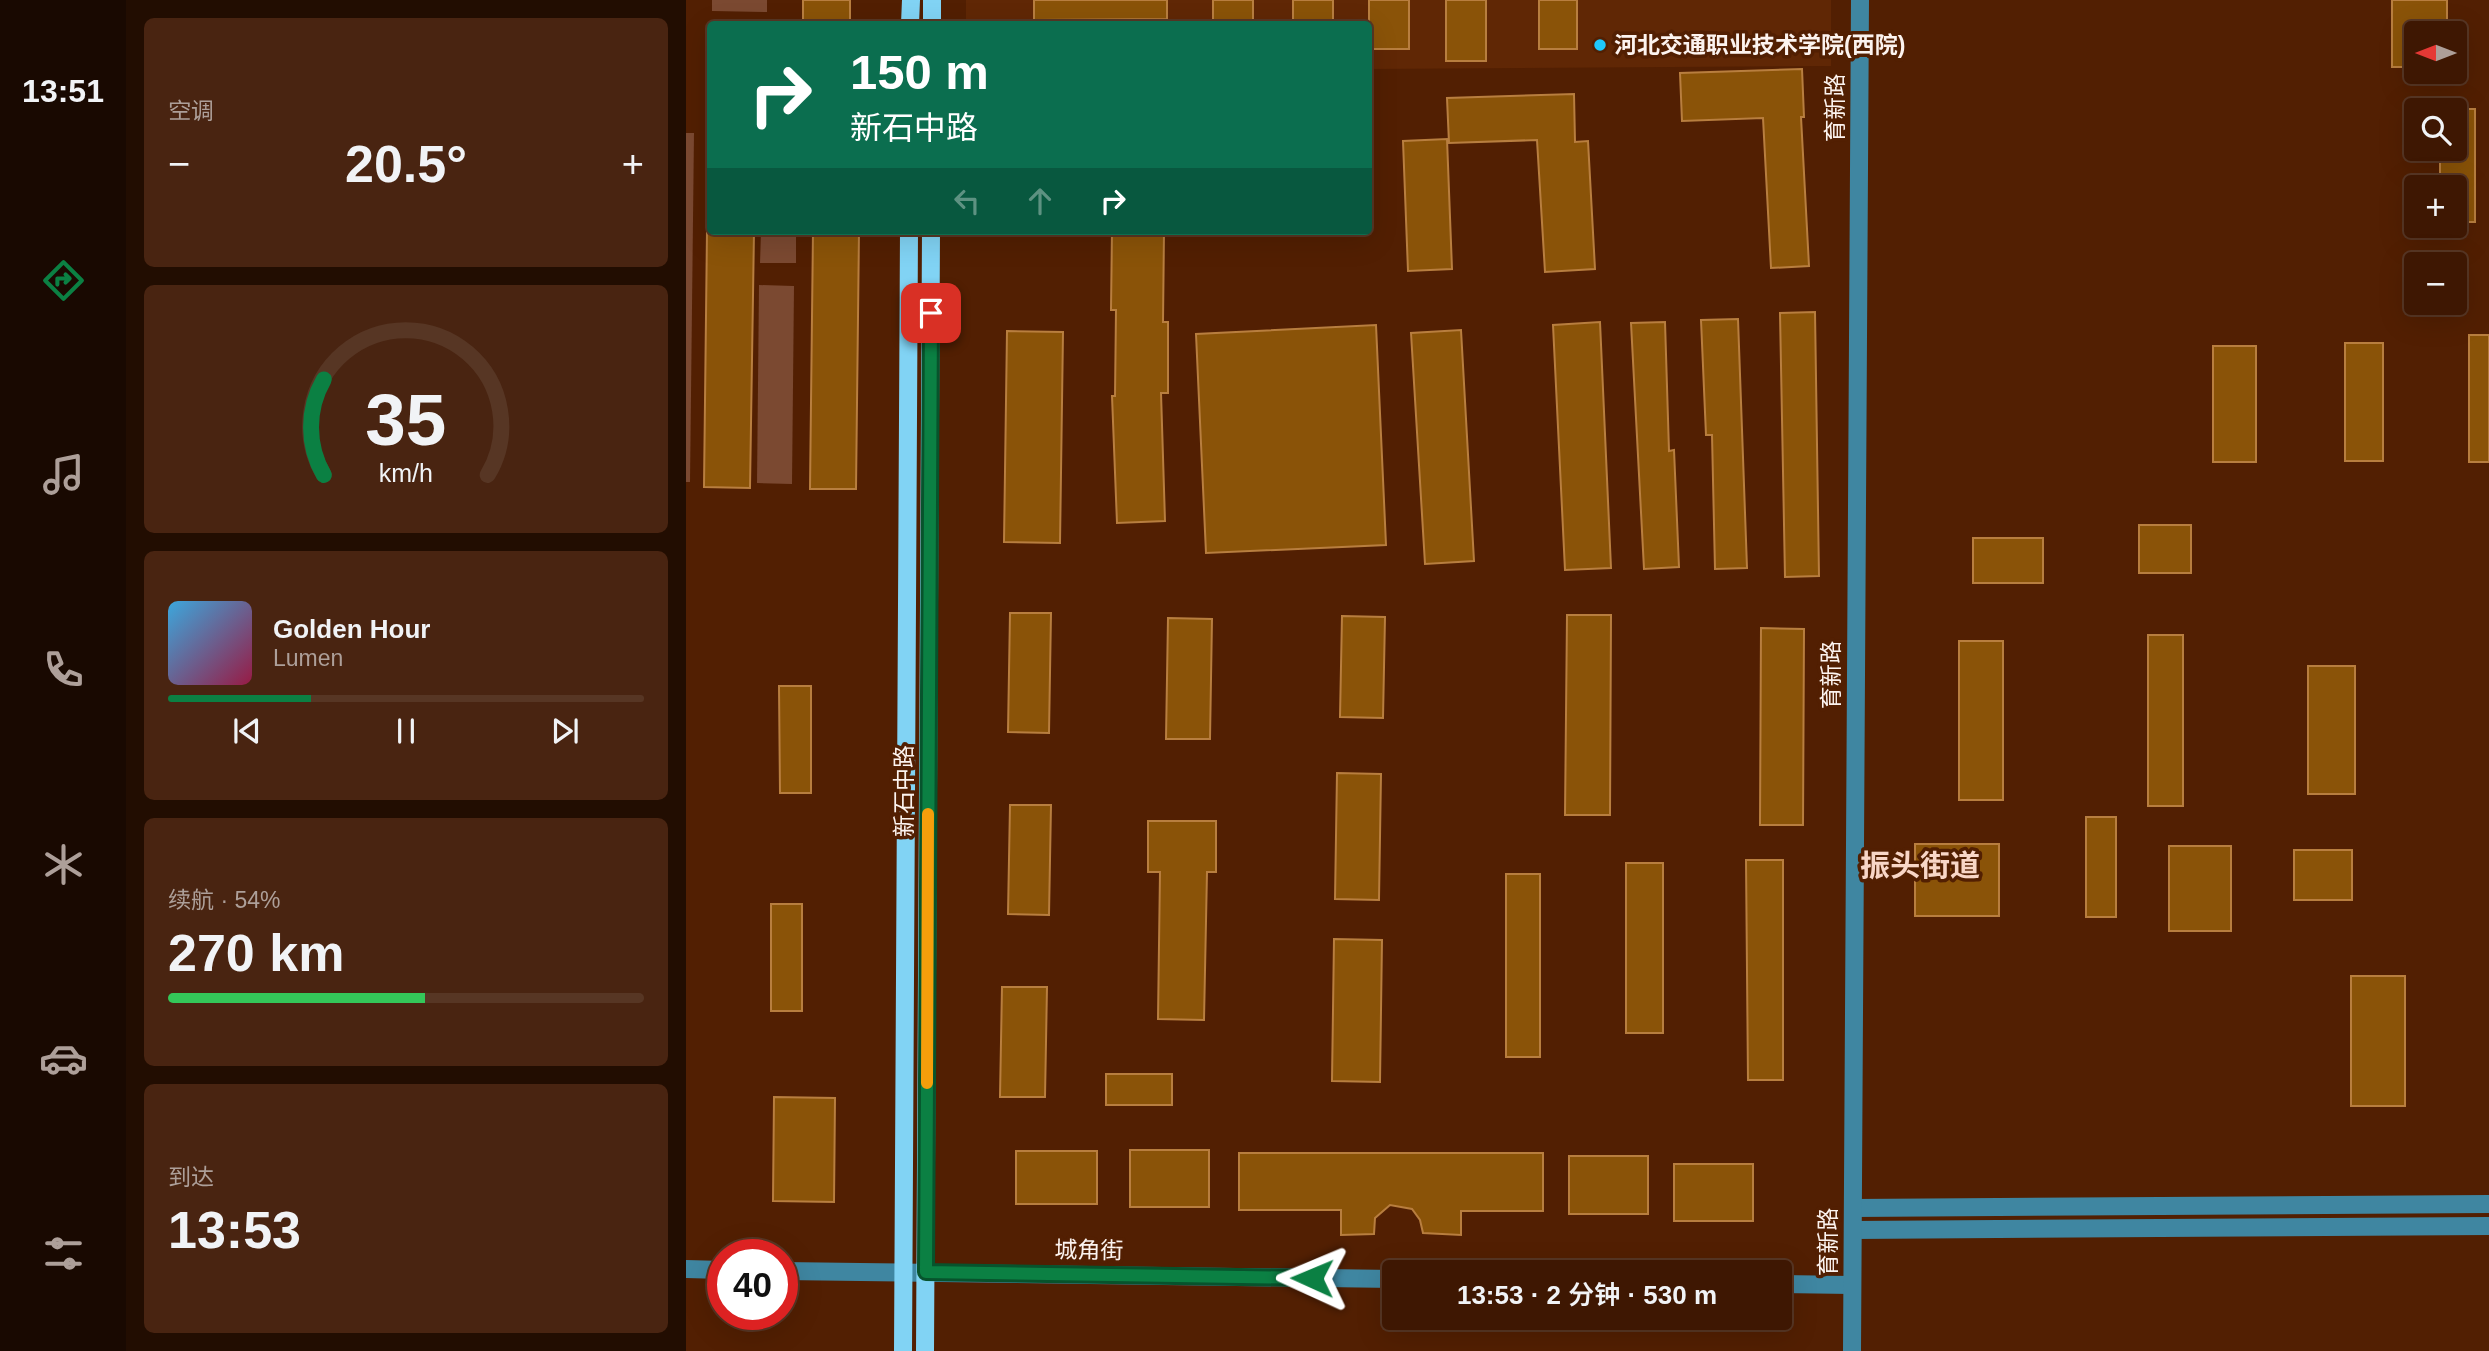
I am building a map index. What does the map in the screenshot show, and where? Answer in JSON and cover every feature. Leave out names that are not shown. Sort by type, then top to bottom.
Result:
[{"type":"main road","points":[[911,0],[911,21]]},
{"type":"main road","points":[[932,0],[932,21]]},
{"type":"main road","name":"新石中路","points":[[903,1351],[909,235]]},
{"type":"main road","name":"新石中路","points":[[925,1351],[931,235]]},
{"type":"street","name":"育新路","points":[[1852,1351],[1860,0]]},
{"type":"street","points":[[1853,1208],[2489,1205]]},
{"type":"street","points":[[1853,1230],[2489,1226]]},
{"type":"street","points":[[686,1269],[707,1270]]},
{"type":"street","name":"城角街","points":[[798,1271],[1382,1279]]},
{"type":"street","points":[[1792,1284],[1853,1284]]},
{"type":"shaded area","points":[[712,0],[767,0],[767,12],[712,11]]},
{"type":"shaded area","name":"河北交通职业技术学院(西院)","points":[[966,0],[1831,0],[1831,66],[1372,69],[1372,21],[966,21]]},
{"type":"shaded area","points":[[686,133],[694,133],[690,482],[686,482]]},
{"type":"shaded area","points":[[761,235],[796,235],[796,263],[760,263]]},
{"type":"shaded area","points":[[759,285],[794,286],[792,484],[757,483]]},
{"type":"building","points":[[803,0],[850,0],[850,21],[803,21]]},
{"type":"building","points":[[1034,0],[1167,0],[1167,19],[1034,20]]},
{"type":"building","points":[[1213,0],[1253,0],[1253,21],[1213,21]]},
{"type":"building","points":[[1293,0],[1333,0],[1333,21],[1293,21]]},
{"type":"building","points":[[1369,0],[1409,0],[1409,49],[1372,49],[1372,21],[1369,21]]},
{"type":"building","points":[[1446,0],[1486,0],[1486,61],[1446,61]]},
{"type":"building","points":[[1539,0],[1577,0],[1577,49],[1539,49]]},
{"type":"building","points":[[2392,0],[2447,0],[2447,21],[2404,21],[2404,67],[2392,67]]},
{"type":"building","points":[[1802,69],[1804,117],[1801,117],[1809,266],[1771,268],[1763,118],[1682,121],[1680,73]]},
{"type":"building","points":[[1574,94],[1575,142],[1588,141],[1595,269],[1545,272],[1537,140],[1449,143],[1447,98]]},
{"type":"building","points":[[2467,109],[2475,109],[2475,222],[2467,222],[2467,175],[2440,175],[2440,161],[2467,161]]},
{"type":"building","points":[[1447,139],[1452,269],[1408,271],[1403,141]]},
{"type":"building","points":[[707,231],[707,235],[754,235],[750,488],[704,487]]},
{"type":"building","points":[[813,235],[859,235],[856,489],[810,489]]},
{"type":"building","points":[[1112,235],[1164,235],[1163,322],[1168,322],[1168,393],[1161,393],[1165,521],[1117,523],[1112,396],[1115,396],[1116,310],[1111,310]]},
{"type":"building","points":[[1815,312],[1819,576],[1785,577],[1780,313]]},
{"type":"building","points":[[1738,319],[1747,568],[1715,569],[1712,435],[1706,435],[1701,320]]},
{"type":"building","points":[[1600,322],[1611,568],[1565,570],[1553,325]]},
{"type":"building","points":[[1665,322],[1669,451],[1674,450],[1679,567],[1644,569],[1631,323]]},
{"type":"building","points":[[1376,325],[1386,545],[1206,553],[1196,334]]},
{"type":"building","points":[[1461,330],[1474,561],[1425,564],[1411,333]]},
{"type":"building","points":[[1007,331],[1063,332],[1060,543],[1004,542]]},
{"type":"building","points":[[2469,335],[2489,335],[2489,462],[2469,462]]},
{"type":"building","points":[[2345,343],[2383,343],[2383,461],[2345,461]]},
{"type":"building","points":[[2213,346],[2256,346],[2256,462],[2213,462]]},
{"type":"building","points":[[2139,525],[2191,525],[2191,573],[2139,573]]},
{"type":"building","points":[[1973,538],[2043,538],[2043,583],[1973,583]]},
{"type":"building","points":[[1010,613],[1051,613],[1049,733],[1008,732]]},
{"type":"building","points":[[1567,615],[1611,615],[1610,815],[1565,815]]},
{"type":"building","points":[[1342,616],[1385,617],[1383,718],[1340,717]]},
{"type":"building","points":[[1168,618],[1212,619],[1210,739],[1166,739]]},
{"type":"building","points":[[1761,628],[1804,629],[1803,825],[1760,825]]},
{"type":"building","points":[[2148,635],[2183,635],[2183,806],[2148,806]]},
{"type":"building","points":[[1959,641],[2003,641],[2003,800],[1959,800]]},
{"type":"building","points":[[2308,666],[2355,666],[2355,794],[2308,794]]},
{"type":"building","points":[[779,686],[811,686],[811,793],[780,793]]},
{"type":"building","points":[[1337,773],[1381,774],[1379,900],[1335,899]]},
{"type":"building","points":[[1010,805],[1051,805],[1049,915],[1008,914]]},
{"type":"building","points":[[2086,817],[2116,817],[2116,917],[2086,917]]},
{"type":"building","points":[[1148,821],[1216,821],[1216,872],[1207,872],[1204,1020],[1158,1019],[1160,872],[1148,872]]},
{"type":"building","points":[[1915,844],[1999,844],[1999,916],[1915,916]]},
{"type":"building","points":[[2169,846],[2231,846],[2231,931],[2169,931]]},
{"type":"building","points":[[2294,850],[2352,850],[2352,900],[2294,900]]},
{"type":"building","points":[[1746,860],[1783,860],[1783,1080],[1748,1080]]},
{"type":"building","points":[[1626,863],[1663,863],[1663,1033],[1626,1033]]},
{"type":"building","points":[[1506,874],[1540,874],[1540,1057],[1506,1057]]},
{"type":"building","points":[[771,904],[802,904],[802,1011],[771,1011]]},
{"type":"building","points":[[1334,939],[1382,940],[1380,1082],[1332,1081]]},
{"type":"building","points":[[2351,976],[2405,976],[2405,1106],[2351,1106]]},
{"type":"building","points":[[1002,987],[1047,987],[1045,1097],[1000,1097]]},
{"type":"building","points":[[1106,1074],[1172,1074],[1172,1105],[1106,1105]]},
{"type":"building","points":[[774,1097],[835,1098],[834,1202],[773,1201]]},
{"type":"building","points":[[1130,1150],[1209,1150],[1209,1207],[1130,1207]]},
{"type":"building","points":[[1016,1151],[1097,1151],[1097,1204],[1016,1204]]},
{"type":"building","points":[[1239,1153],[1543,1153],[1543,1211],[1461,1211],[1461,1235],[1423,1233],[1420,1220],[1412,1209],[1390,1205],[1375,1218],[1374,1234],[1341,1235],[1341,1210],[1239,1210]]},
{"type":"building","points":[[1569,1156],[1648,1156],[1648,1214],[1569,1214]]},
{"type":"building","points":[[1674,1164],[1753,1164],[1753,1221],[1674,1221]]},
{"type":"slow traffic","points":[[927,1083],[928,814]]},
{"type":"place","name":"河北交通职业技术学院(西院)","points":[[1600,45]]},
{"type":"district","name":"振头街道","points":[[1920,866]]},
{"type":"route","points":[[931,313],[926,1272],[1312,1278]]}]
